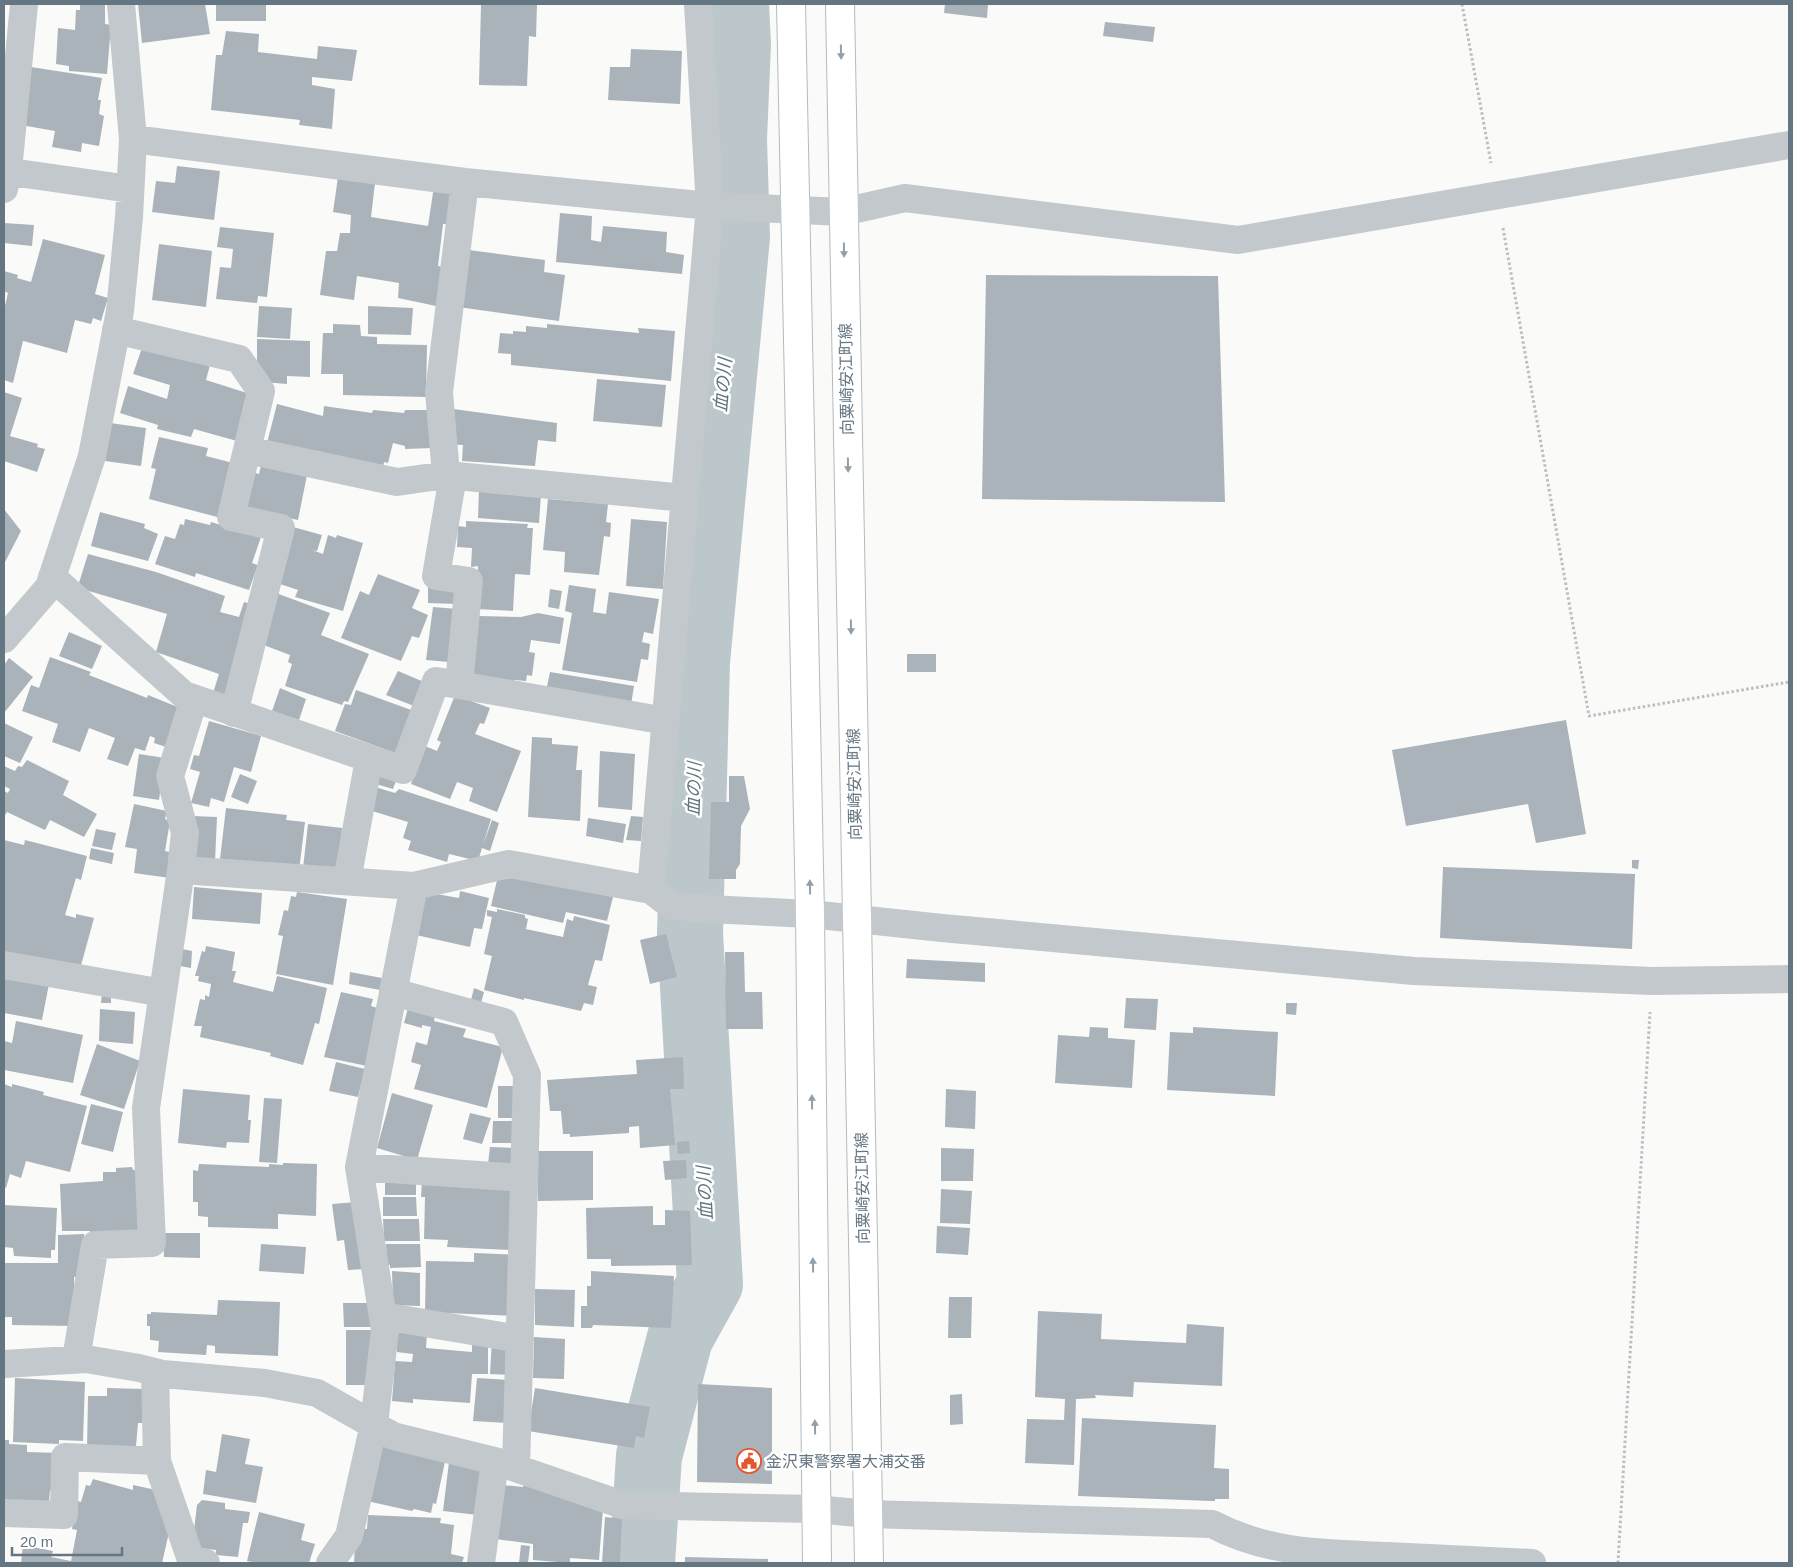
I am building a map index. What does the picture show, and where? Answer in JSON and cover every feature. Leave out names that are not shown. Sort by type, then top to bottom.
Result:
[{"type":"main road","points":[[791,4],[810,914],[817,1563]]},
{"type":"main road","name":"向粟崎安江町線","points":[[840,4],[869,1563]]},
{"type":"street","points":[[24,4],[5,177],[130,189]]},
{"type":"street","points":[[7,630],[49,587],[92,456],[120,311],[128,236],[133,139],[121,4]]},
{"type":"street","points":[[662,898],[666,721],[711,206],[698,4]]},
{"type":"street","points":[[133,139],[465,182],[711,206],[843,212],[905,198],[1238,240],[1789,145]]},
{"type":"street","points":[[459,685],[469,580],[436,576],[449,476],[439,392],[465,182]]},
{"type":"street","points":[[116,330],[239,358],[261,391],[231,517],[281,528],[234,712]]},
{"type":"street","points":[[247,450],[397,482],[449,476],[685,498]]},
{"type":"street","points":[[52,578],[184,695],[403,770],[436,681],[666,721]]},
{"type":"street","points":[[76,1359],[95,1246],[152,1243],[146,1108],[185,833],[170,776],[194,699]]},
{"type":"street","points":[[347,880],[369,759]]},
{"type":"street","points":[[181,870],[414,886],[509,864],[709,910],[810,914],[952,929],[1414,971],[1652,981],[1789,979]]},
{"type":"street","points":[[330,1563],[349,1536],[374,1424],[385,1330],[359,1167],[414,886]]},
{"type":"street","points":[[4,965],[163,993]]},
{"type":"street","points":[[393,992],[504,1022],[527,1075],[520,1339],[506,1464],[481,1563]]},
{"type":"street","points":[[359,1167],[524,1178]]},
{"type":"street","points":[[383,1316],[520,1339]]},
{"type":"street","points":[[4,1364],[86,1359],[156,1372],[266,1383],[317,1393],[394,1436],[506,1464],[623,1505],[815,1509],[868,1514],[1212,1524],[1256,1543],[1299,1552],[1532,1563]]},
{"type":"street","points":[[156,1372],[157,1462],[190,1560],[206,1563]]},
{"type":"street","points":[[4,1513],[64,1515],[65,1457],[157,1462]]},
{"type":"path","points":[[1462,4],[1590,716],[1789,682]]},
{"type":"path","points":[[1618,1563],[1652,981]]},
{"type":"building","points":[[80,4],[105,4],[105,24],[111,25],[107,74],[69,71],[69,66],[56,64],[58,28],[75,30],[76,10],[80,10]]},
{"type":"building","points":[[138,4],[205,4],[210,34],[142,43]]},
{"type":"building","points":[[216,4],[266,4],[266,21],[216,21]]},
{"type":"building","points":[[481,4],[537,4],[536,37],[529,36],[527,86],[479,85]]},
{"type":"building","points":[[945,4],[988,4],[987,18],[944,13]]},
{"type":"building","points":[[1105,22],[1155,27],[1153,42],[1103,36]]},
{"type":"building","points":[[226,31],[259,34],[258,52],[317,59],[318,46],[357,50],[352,81],[312,77],[312,85],[335,89],[332,129],[299,125],[300,120],[211,110],[216,55],[222,55]]},
{"type":"building","points":[[631,49],[682,51],[680,104],[608,100],[610,67],[630,67]]},
{"type":"building","points":[[31,67],[102,78],[98,100],[101,100],[99,114],[104,116],[99,146],[82,143],[81,152],[52,147],[55,131],[21,125]]},
{"type":"building","points":[[177,166],[220,171],[214,220],[152,212],[156,181],[175,183]]},
{"type":"building","points":[[339,170],[376,175],[371,217],[428,226],[434,186],[454,186],[452,224],[443,224],[438,266],[448,268],[441,307],[398,298],[399,283],[357,276],[354,300],[320,295],[326,251],[337,251],[340,233],[350,233],[351,215],[333,212]]},
{"type":"building","points":[[560,213],[592,216],[591,240],[601,242],[603,226],[667,232],[666,252],[684,255],[682,274],[556,262]]},
{"type":"building","points":[[4,223],[34,225],[32,246],[4,243]]},
{"type":"building","points":[[220,227],[274,233],[267,297],[258,296],[257,303],[216,299],[220,267],[231,268],[233,249],[217,247]]},
{"type":"building","points":[[43,239],[105,255],[95,294],[108,298],[101,321],[93,318],[91,324],[75,320],[67,353],[16,339],[23,341],[13,383],[4,380],[4,310],[8,293],[4,291],[4,271],[18,275],[17,278],[31,282]]},
{"type":"building","points":[[159,244],[212,251],[206,307],[152,300]]},
{"type":"building","points":[[469,250],[545,260],[544,272],[565,275],[559,321],[458,307]]},
{"type":"building","points":[[986,275],[1218,276],[1225,502],[982,499]]},
{"type":"building","points":[[259,306],[292,308],[290,339],[257,337]]},
{"type":"building","points":[[368,306],[413,308],[411,335],[368,334]]},
{"type":"building","points":[[333,324],[360,325],[361,336],[377,337],[377,344],[427,345],[426,397],[343,395],[343,374],[321,374],[323,333],[333,333]]},
{"type":"building","points":[[547,324],[639,333],[638,328],[675,331],[671,381],[511,365],[511,354],[498,353],[500,333],[526,332],[526,326],[547,328]]},
{"type":"building","points":[[257,339],[310,341],[310,377],[287,376],[287,384],[263,382],[257,374]]},
{"type":"building","points":[[143,345],[210,365],[206,380],[247,393],[237,441],[194,429],[191,437],[157,429],[158,425],[120,413],[128,386],[167,399],[170,385],[133,374]]},
{"type":"building","points":[[597,379],[666,385],[662,427],[593,421]]},
{"type":"building","points":[[4,392],[22,398],[10,436],[38,444],[37,447],[45,449],[37,472],[4,461]]},
{"type":"building","points":[[277,404],[323,416],[324,406],[372,413],[373,410],[404,413],[405,410],[432,410],[432,448],[405,449],[405,446],[393,443],[388,463],[384,462],[383,469],[267,443]]},
{"type":"building","points":[[446,408],[557,423],[556,442],[538,440],[535,466],[462,461],[463,445],[445,444]]},
{"type":"building","points":[[110,423],[146,428],[141,466],[105,461]]},
{"type":"building","points":[[159,437],[208,448],[206,456],[237,464],[221,518],[149,499],[156,469],[151,468]]},
{"type":"building","points":[[261,466],[307,475],[298,520],[244,509],[252,472],[259,474]]},
{"type":"building","points":[[479,489],[541,494],[539,523],[478,518]]},
{"type":"building","points":[[548,499],[608,504],[606,522],[611,523],[610,537],[604,536],[599,575],[564,572],[565,552],[543,550]]},
{"type":"building","points":[[4,509],[21,531],[4,564]]},
{"type":"building","points":[[100,512],[145,524],[144,528],[158,534],[148,561],[91,546]]},
{"type":"building","points":[[185,519],[210,525],[211,522],[261,537],[252,563],[258,565],[249,590],[196,573],[195,577],[155,564],[165,536],[175,539],[180,524],[184,525]]},
{"type":"building","points":[[631,519],[667,522],[663,589],[626,586]]},
{"type":"building","points":[[466,521],[528,524],[527,528],[533,528],[530,575],[515,574],[513,611],[476,609],[478,566],[471,567],[472,548],[457,547],[458,526],[466,527]]},
{"type":"building","points":[[293,527],[322,535],[317,551],[312,550],[323,554],[328,535],[336,538],[337,535],[363,543],[343,611],[295,597],[298,590],[277,583]]},
{"type":"building","points":[[88,554],[156,572],[225,596],[220,612],[239,617],[244,602],[255,605],[226,698],[213,693],[219,674],[156,652],[167,614],[82,589],[78,586]]},
{"type":"building","points":[[378,574],[420,590],[412,608],[428,615],[419,638],[412,636],[401,661],[341,638],[360,591],[369,595]]},
{"type":"building","points":[[428,583],[457,585],[456,604],[428,603]]},
{"type":"building","points":[[569,585],[596,589],[593,612],[606,614],[609,592],[659,599],[653,634],[644,632],[642,642],[650,644],[648,660],[641,659],[637,682],[562,670],[572,613],[565,611]]},
{"type":"building","points":[[550,589],[562,591],[559,609],[548,607]]},
{"type":"building","points":[[276,593],[330,613],[321,635],[369,654],[348,702],[344,701],[342,705],[285,686],[292,664],[288,662],[290,655],[261,644]]},
{"type":"building","points":[[433,607],[457,609],[449,662],[426,660]]},
{"type":"building","points":[[538,613],[564,618],[560,644],[531,640],[529,652],[535,653],[532,676],[527,675],[526,681],[515,680],[513,683],[467,675],[478,616],[521,617]]},
{"type":"building","points":[[69,632],[102,646],[92,669],[59,656]]},
{"type":"building","points":[[907,654],[936,654],[936,672],[907,672]]},
{"type":"building","points":[[50,657],[91,672],[89,675],[147,698],[148,695],[180,708],[166,747],[154,743],[155,738],[150,736],[145,751],[135,748],[128,766],[107,759],[115,738],[89,728],[80,752],[52,742],[58,724],[22,711],[31,685],[39,688]]},
{"type":"building","points":[[9,658],[33,677],[4,713],[4,665]]},
{"type":"building","points":[[398,671],[424,682],[414,706],[386,695]]},
{"type":"building","points":[[550,672],[634,686],[631,705],[546,691]]},
{"type":"building","points":[[280,688],[306,699],[299,720],[272,711]]},
{"type":"building","points":[[356,690],[414,711],[398,754],[335,731],[345,704],[351,705]]},
{"type":"building","points":[[455,695],[490,708],[484,724],[480,723],[475,734],[521,751],[497,812],[469,801],[473,788],[457,782],[450,799],[411,784],[425,746],[437,751],[441,742],[437,740]]},
{"type":"building","points":[[1566,720],[1586,834],[1536,843],[1528,804],[1406,826],[1392,750]]},
{"type":"building","points":[[209,721],[261,736],[251,772],[234,767],[224,802],[211,798],[209,807],[191,803],[200,772],[190,769],[194,755],[199,756]]},
{"type":"building","points":[[4,723],[33,737],[20,763],[4,756]]},
{"type":"building","points":[[532,737],[552,738],[552,744],[578,746],[576,770],[582,770],[580,821],[528,817]]},
{"type":"building","points":[[600,751],[635,754],[632,810],[598,807]]},
{"type":"building","points":[[139,754],[165,758],[159,800],[133,796]]},
{"type":"building","points":[[27,760],[69,781],[63,795],[97,814],[84,837],[50,820],[45,830],[7,812],[4,817],[4,791],[8,793],[10,789],[4,786],[4,766],[15,771],[18,766],[22,767]]},
{"type":"building","points":[[379,773],[397,778],[393,789],[376,784]]},
{"type":"building","points":[[240,774],[257,781],[248,804],[231,797]]},
{"type":"building","points":[[729,776],[744,776],[750,809],[741,826],[740,864],[736,870],[736,879],[709,879],[711,802],[729,802]]},
{"type":"building","points":[[375,787],[395,793],[399,789],[491,819],[483,845],[492,820],[499,823],[490,851],[482,848],[478,861],[449,854],[447,862],[408,850],[411,841],[403,838],[408,822],[369,810]]},
{"type":"building","points":[[134,804],[167,811],[165,819],[170,821],[165,851],[174,853],[170,878],[134,873],[137,849],[125,847]]},
{"type":"building","points":[[226,808],[287,815],[286,820],[305,822],[299,871],[220,859]]},
{"type":"building","points":[[193,816],[217,817],[215,862],[191,861]]},
{"type":"building","points":[[631,816],[643,817],[641,841],[626,840]]},
{"type":"building","points":[[588,818],[626,824],[623,843],[586,836]]},
{"type":"building","points":[[308,824],[342,828],[338,871],[303,868]]},
{"type":"building","points":[[96,829],[116,833],[112,850],[92,846]]},
{"type":"building","points":[[4,840],[24,845],[25,840],[87,856],[81,880],[76,878],[65,915],[76,918],[76,914],[94,918],[80,969],[4,952]]},
{"type":"building","points":[[91,848],[114,853],[112,864],[89,859]]},
{"type":"building","points":[[1632,860],[1639,860],[1638,869],[1632,868]]},
{"type":"building","points":[[1443,867],[1635,874],[1632,949],[1440,938]]},
{"type":"building","points":[[511,875],[613,897],[607,921],[566,912],[563,923],[491,906],[498,876],[509,879]]},
{"type":"building","points":[[194,887],[262,893],[260,924],[192,919]]},
{"type":"building","points":[[460,891],[489,898],[482,929],[474,928],[470,947],[416,935],[425,892],[459,898]]},
{"type":"building","points":[[297,892],[347,899],[333,985],[276,974],[283,936],[278,935],[284,910],[288,911],[291,896],[296,897]]},
{"type":"building","points":[[497,909],[525,915],[525,918],[528,919],[526,929],[563,937],[567,919],[573,921],[574,916],[610,925],[602,961],[595,960],[588,985],[597,987],[593,1005],[584,1003],[581,1011],[484,990],[492,956],[484,954],[492,917],[487,916],[487,910],[497,912]]},
{"type":"building","points":[[666,934],[677,977],[650,984],[640,940]]},
{"type":"building","points":[[206,946],[235,952],[232,971],[236,971],[233,982],[273,992],[277,976],[327,988],[319,1024],[315,1023],[303,1065],[270,1056],[271,1053],[200,1037],[202,1026],[194,1026],[200,999],[205,1000],[205,995],[209,997],[211,984],[198,981],[199,976],[195,976],[202,951],[205,952]]},
{"type":"building","points":[[182,949],[192,951],[191,968],[180,966]]},
{"type":"building","points":[[725,952],[744,952],[745,992],[762,992],[763,1029],[726,1029]]},
{"type":"building","points":[[907,959],[985,963],[985,982],[906,978]]},
{"type":"building","points":[[350,972],[382,978],[380,990],[349,984]]},
{"type":"building","points":[[4,976],[49,984],[42,1020],[4,1013]]},
{"type":"building","points":[[474,988],[484,992],[481,1003],[471,1000]]},
{"type":"building","points":[[341,992],[373,999],[371,1006],[381,1009],[367,1066],[324,1057]]},
{"type":"building","points":[[102,993],[111,994],[111,1003],[101,1003]]},
{"type":"building","points":[[1126,998],[1158,999],[1156,1030],[1124,1028]]},
{"type":"building","points":[[1286,1003],[1297,1003],[1296,1015],[1286,1014]]},
{"type":"building","points":[[408,1008],[435,1015],[434,1021],[466,1029],[463,1037],[503,1047],[487,1108],[414,1089],[421,1065],[411,1062],[416,1042],[427,1045],[431,1027],[422,1025],[422,1028],[404,1023]]},
{"type":"building","points":[[100,1009],[135,1012],[133,1044],[99,1041]]},
{"type":"building","points":[[16,1021],[83,1035],[73,1083],[4,1070],[4,1041],[12,1043]]},
{"type":"building","points":[[1090,1027],[1108,1028],[1108,1038],[1135,1040],[1132,1088],[1055,1083],[1058,1035],[1089,1037]]},
{"type":"building","points":[[1193,1027],[1278,1032],[1275,1096],[1167,1090],[1170,1032],[1193,1033]]},
{"type":"building","points":[[97,1044],[140,1061],[124,1109],[80,1095]]},
{"type":"building","points":[[683,1057],[684,1089],[670,1089],[675,1145],[640,1148],[639,1126],[629,1127],[629,1133],[570,1137],[570,1134],[563,1134],[561,1111],[550,1111],[547,1080],[637,1074],[636,1060]]},
{"type":"building","points":[[336,1062],[365,1069],[358,1097],[329,1091]]},
{"type":"building","points":[[4,1084],[12,1087],[12,1084],[44,1092],[43,1095],[87,1106],[70,1172],[26,1161],[21,1178],[10,1174],[6,1188],[4,1187]]},
{"type":"building","points":[[498,1086],[517,1086],[517,1118],[498,1118]]},
{"type":"building","points":[[183,1089],[250,1095],[248,1120],[251,1120],[249,1143],[227,1142],[226,1148],[178,1143]]},
{"type":"building","points":[[946,1089],[976,1091],[975,1129],[945,1127]]},
{"type":"building","points":[[392,1093],[433,1105],[417,1160],[377,1148]]},
{"type":"building","points":[[264,1098],[282,1099],[277,1163],[259,1162]]},
{"type":"building","points":[[91,1104],[123,1112],[113,1152],[81,1144]]},
{"type":"building","points":[[470,1113],[491,1118],[482,1144],[463,1139]]},
{"type":"building","points":[[493,1121],[517,1121],[517,1143],[492,1143]]},
{"type":"building","points":[[689,1141],[690,1153],[678,1154],[677,1142]]},
{"type":"building","points":[[490,1147],[518,1148],[516,1166],[488,1164]]},
{"type":"building","points":[[941,1148],[974,1149],[973,1181],[941,1181]]},
{"type":"building","points":[[537,1151],[593,1151],[593,1200],[538,1201]]},
{"type":"building","points":[[686,1160],[687,1178],[665,1180],[663,1161]]},
{"type":"building","points":[[283,1163],[317,1164],[316,1216],[278,1214],[278,1229],[208,1227],[208,1217],[198,1216],[198,1202],[193,1202],[193,1170],[198,1171],[199,1164],[269,1167],[269,1164],[283,1165]]},
{"type":"building","points":[[132,1167],[133,1170],[137,1170],[140,1232],[90,1235],[90,1231],[62,1231],[60,1184],[103,1181],[103,1172],[116,1172],[116,1168]]},
{"type":"building","points":[[385,1176],[416,1177],[416,1195],[385,1195]]},
{"type":"building","points":[[422,1181],[514,1183],[511,1250],[447,1247],[448,1240],[424,1239],[425,1197],[421,1197]]},
{"type":"building","points":[[941,1189],[972,1191],[970,1224],[940,1223]]},
{"type":"building","points":[[383,1197],[416,1197],[417,1216],[383,1216]]},
{"type":"building","points":[[357,1202],[366,1269],[348,1270],[344,1240],[337,1241],[332,1204]]},
{"type":"building","points":[[4,1205],[57,1208],[55,1250],[51,1250],[51,1258],[14,1256],[13,1248],[4,1247]]},
{"type":"building","points":[[653,1206],[653,1225],[665,1225],[665,1210],[690,1211],[692,1265],[611,1266],[611,1259],[587,1259],[586,1208]]},
{"type":"building","points":[[383,1219],[419,1219],[420,1241],[384,1241]]},
{"type":"building","points":[[937,1226],[970,1228],[968,1255],[936,1253]]},
{"type":"building","points":[[163,1233],[200,1233],[200,1258],[164,1257]]},
{"type":"building","points":[[84,1234],[83,1277],[74,1277],[75,1326],[12,1325],[12,1317],[4,1317],[4,1263],[58,1263],[58,1235]]},
{"type":"building","points":[[261,1244],[306,1247],[304,1274],[259,1271]]},
{"type":"building","points":[[386,1244],[420,1244],[421,1267],[390,1268],[390,1265],[387,1265]]},
{"type":"building","points":[[474,1253],[519,1255],[516,1316],[425,1312],[426,1261],[474,1262]]},
{"type":"building","points":[[392,1271],[420,1273],[420,1306],[393,1305]]},
{"type":"building","points":[[591,1271],[674,1276],[671,1328],[593,1325],[592,1328],[581,1328],[581,1306],[587,1306],[587,1286],[591,1286]]},
{"type":"building","points":[[535,1289],[575,1290],[574,1327],[535,1325]]},
{"type":"building","points":[[949,1297],[972,1297],[971,1338],[948,1338]]},
{"type":"building","points":[[218,1300],[280,1302],[278,1356],[215,1353],[215,1346],[207,1345],[206,1355],[158,1352],[159,1341],[150,1340],[150,1326],[147,1326],[147,1314],[151,1314],[151,1312],[217,1315]]},
{"type":"building","points":[[343,1303],[371,1303],[371,1327],[344,1327]]},
{"type":"building","points":[[1038,1311],[1102,1314],[1101,1339],[1186,1343],[1187,1324],[1224,1327],[1222,1386],[1134,1382],[1133,1397],[1095,1395],[1096,1398],[1076,1399],[1074,1465],[1025,1463],[1027,1419],[1064,1420],[1065,1399],[1035,1397]]},
{"type":"building","points":[[394,1326],[427,1333],[426,1348],[472,1352],[472,1343],[488,1344],[488,1374],[472,1374],[470,1403],[413,1399],[413,1403],[392,1401],[395,1361],[412,1362],[413,1354],[397,1352],[397,1348],[394,1348]]},
{"type":"building","points":[[346,1330],[372,1330],[370,1385],[346,1385]]},
{"type":"building","points":[[534,1337],[565,1339],[564,1379],[533,1378]]},
{"type":"building","points":[[492,1340],[513,1341],[512,1375],[490,1374]]},
{"type":"building","points":[[15,1378],[85,1382],[83,1441],[59,1440],[59,1444],[13,1442]]},
{"type":"building","points":[[477,1378],[511,1380],[507,1423],[473,1421]]},
{"type":"building","points":[[698,1384],[772,1388],[772,1484],[697,1482]]},
{"type":"building","points":[[107,1388],[144,1389],[142,1423],[138,1423],[136,1446],[142,1446],[142,1453],[87,1451],[88,1396],[107,1396]]},
{"type":"building","points":[[535,1388],[650,1407],[644,1438],[636,1436],[634,1448],[528,1431]]},
{"type":"building","points":[[962,1394],[963,1424],[950,1425],[950,1395]]},
{"type":"building","points":[[1082,1418],[1216,1425],[1214,1468],[1229,1469],[1229,1499],[1215,1499],[1215,1501],[1211,1501],[1078,1496]]},
{"type":"building","points":[[222,1434],[250,1439],[245,1464],[263,1467],[256,1503],[203,1494],[206,1470],[216,1472]]},
{"type":"building","points":[[4,1440],[9,1440],[9,1444],[27,1445],[27,1452],[59,1453],[57,1490],[50,1490],[49,1502],[4,1500]]},
{"type":"building","points":[[379,1443],[446,1457],[436,1504],[433,1503],[431,1513],[414,1509],[412,1511],[367,1501]]},
{"type":"building","points":[[449,1462],[484,1465],[478,1515],[443,1511]]},
{"type":"building","points":[[526,1475],[604,1496],[599,1560],[570,1558],[570,1563],[533,1560],[533,1544],[496,1539],[502,1485],[523,1487]]},
{"type":"building","points":[[93,1479],[133,1490],[133,1485],[156,1490],[170,1528],[162,1563],[21,1563],[23,1545],[53,1551],[51,1557],[71,1561],[77,1530],[72,1529],[77,1501],[81,1502],[86,1485],[90,1486]]},
{"type":"building","points":[[202,1500],[225,1503],[225,1509],[250,1512],[248,1523],[243,1523],[238,1557],[216,1555],[216,1550],[200,1548],[194,1530],[197,1505]]},
{"type":"building","points":[[259,1512],[305,1524],[301,1540],[315,1544],[309,1563],[257,1563],[247,1561]]},
{"type":"building","points":[[368,1515],[441,1518],[440,1523],[454,1525],[451,1554],[464,1557],[462,1563],[354,1563],[356,1528],[367,1529]]},
{"type":"building","points":[[605,1517],[622,1519],[620,1563],[602,1563]]},
{"type":"building","points":[[521,1545],[530,1546],[528,1563],[519,1563]]},
{"type":"building","points":[[685,1557],[768,1559],[768,1563],[685,1563]]},
{"type":"waterway","name":"血の川","points":[[642,1563],[649,1456],[680,1338],[710,1284],[690,934],[697,662],[737,237],[734,139],[738,44],[736,4]]},
{"type":"place","name":"金沢東警察署大浦交番","points":[[749,1461]]}]
